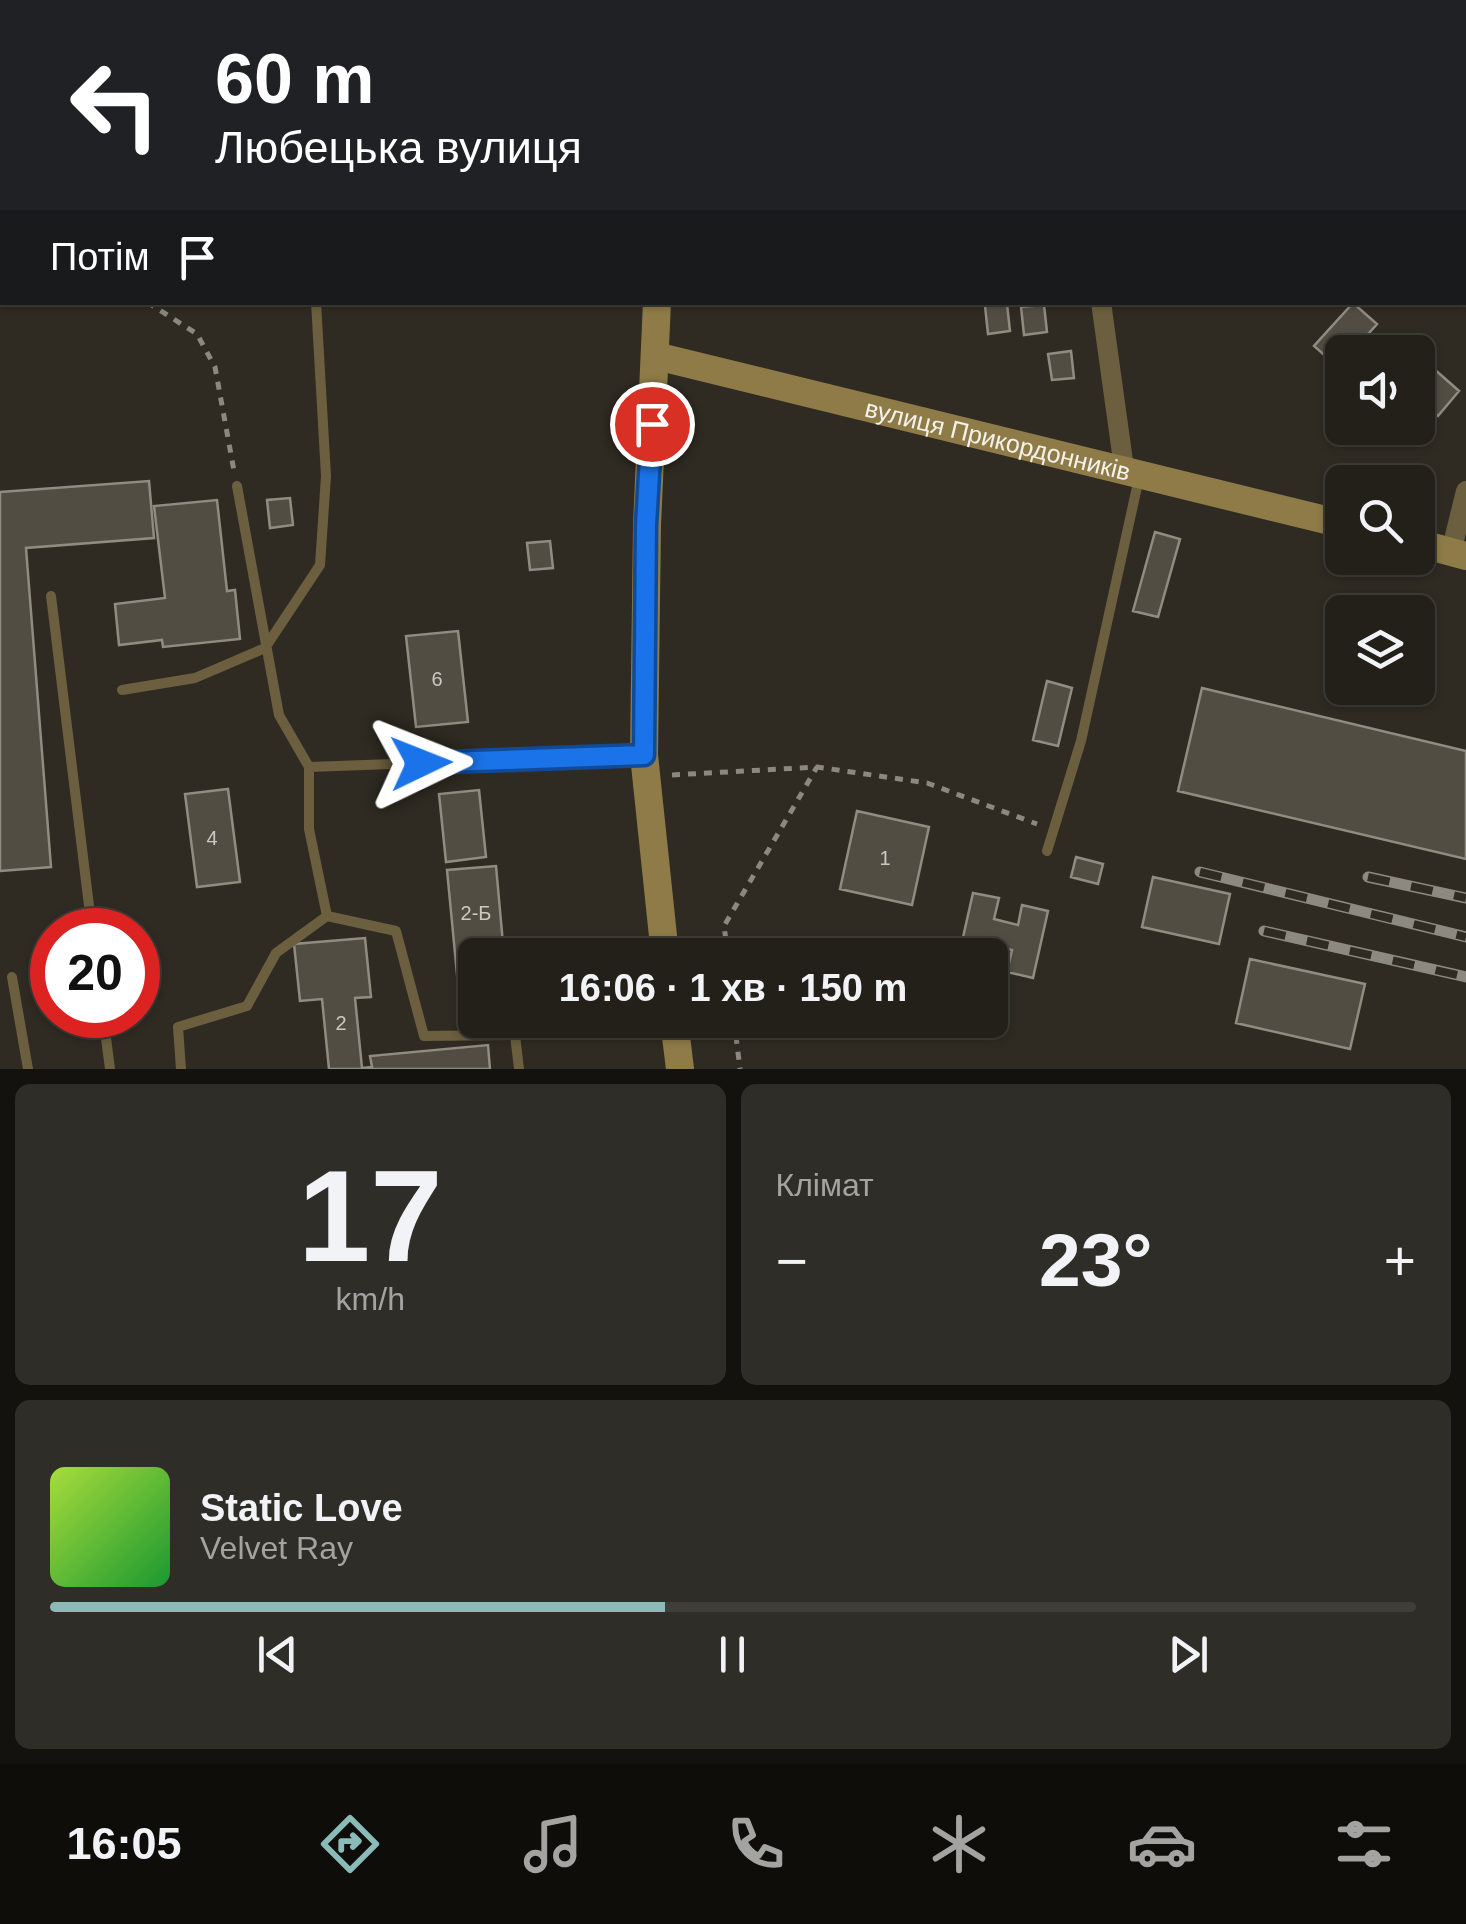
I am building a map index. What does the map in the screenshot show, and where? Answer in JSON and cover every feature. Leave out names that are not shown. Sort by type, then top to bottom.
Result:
[{"type":"street","points":[[657,305],[646,525],[645,766],[662,938]]},
{"type":"street","points":[[1103,305],[1132,470]]},
{"type":"street","name":"вулиця Прикордонників","points":[[656,356],[1325,520]]},
{"type":"street","points":[[1459,554],[1466,490]]},
{"type":"street","points":[[676,1038],[680,1069]]},
{"type":"lane","points":[[122,690],[195,678],[265,648],[320,565],[326,476],[316,305]]},
{"type":"lane","points":[[1047,851],[1081,742],[1132,470]]},
{"type":"lane","points":[[237,486],[279,715],[309,767],[309,829],[327,916]]},
{"type":"lane","points":[[51,596],[89,908]]},
{"type":"lane","points":[[309,767],[645,766]]},
{"type":"lane","points":[[181,1069],[178,1027],[247,1006],[276,953],[327,916],[396,931],[424,1036],[515,1035],[519,1069]]},
{"type":"lane","points":[[12,976],[28,1069]]},
{"type":"lane","points":[[106,1038],[110,1069]]},
{"type":"path","points":[[152,305],[196,334],[214,367],[237,486]]},
{"type":"path","points":[[645,766],[817,767],[927,783],[1054,831]]},
{"type":"path","points":[[726,938],[724,926],[817,767]]},
{"type":"path","points":[[736,1038],[740,1069]]},
{"type":"building","points":[[1007,305],[1010,331],[988,334],[985,306]]},
{"type":"building","points":[[1044,305],[1047,332],[1024,335],[1021,307]]},
{"type":"building","points":[[1351,305],[1377,324],[1367,335],[1325,335],[1325,356],[1314,346]]},
{"type":"building","points":[[1071,351],[1074,378],[1052,380],[1048,354]]},
{"type":"building","points":[[1435,370],[1459,391],[1438,416],[1435,413]]},
{"type":"building","points":[[149,481],[154,538],[26,548],[51,867],[0,871],[0,492]]},
{"type":"building","points":[[290,498],[293,525],[270,528],[267,500]]},
{"type":"building","points":[[217,500],[227,591],[235,590],[240,639],[163,647],[162,640],[119,645],[115,604],[165,598],[154,506]]},
{"type":"building","points":[[1155,532],[1180,539],[1158,617],[1133,611]]},
{"type":"building","points":[[550,541],[553,568],[530,570],[527,543]]},
{"type":"building","points":[[458,631],[468,722],[416,727],[406,636]]},
{"type":"building","points":[[1047,681],[1072,688],[1058,746],[1033,740]]},
{"type":"building","points":[[1202,688],[1466,751],[1466,859],[1178,791]]},
{"type":"building","points":[[228,789],[240,882],[197,887],[185,794]]},
{"type":"building","points":[[479,790],[486,857],[446,862],[439,794]]},
{"type":"building","points":[[857,811],[929,827],[912,905],[840,889]]},
{"type":"building","points":[[1076,857],[1103,864],[1098,884],[1071,877]]},
{"type":"building","points":[[496,866],[502,938],[458,938],[458,985],[447,870]]},
{"type":"building","points":[[1153,877],[1230,894],[1219,944],[1142,927]]},
{"type":"building","points":[[973,893],[999,898],[994,919],[1018,925],[1022,905],[1048,911],[1033,978],[1008,972],[1012,950],[1008,949],[1008,938],[963,938]]},
{"type":"building","points":[[365,938],[371,997],[355,998],[362,1068],[372,1067],[370,1056],[488,1045],[490,1069],[329,1069],[322,999],[300,1001],[294,944]]},
{"type":"building","points":[[1250,959],[1365,984],[1350,1049],[1236,1023]]},
{"type":"railway","points":[[1200,872],[1466,937]]},
{"type":"railway","points":[[1368,877],[1466,898]]},
{"type":"railway","points":[[1264,931],[1466,977]]},
{"type":"route","points":[[421,763],[644,755],[646,525],[652,424]]}]
